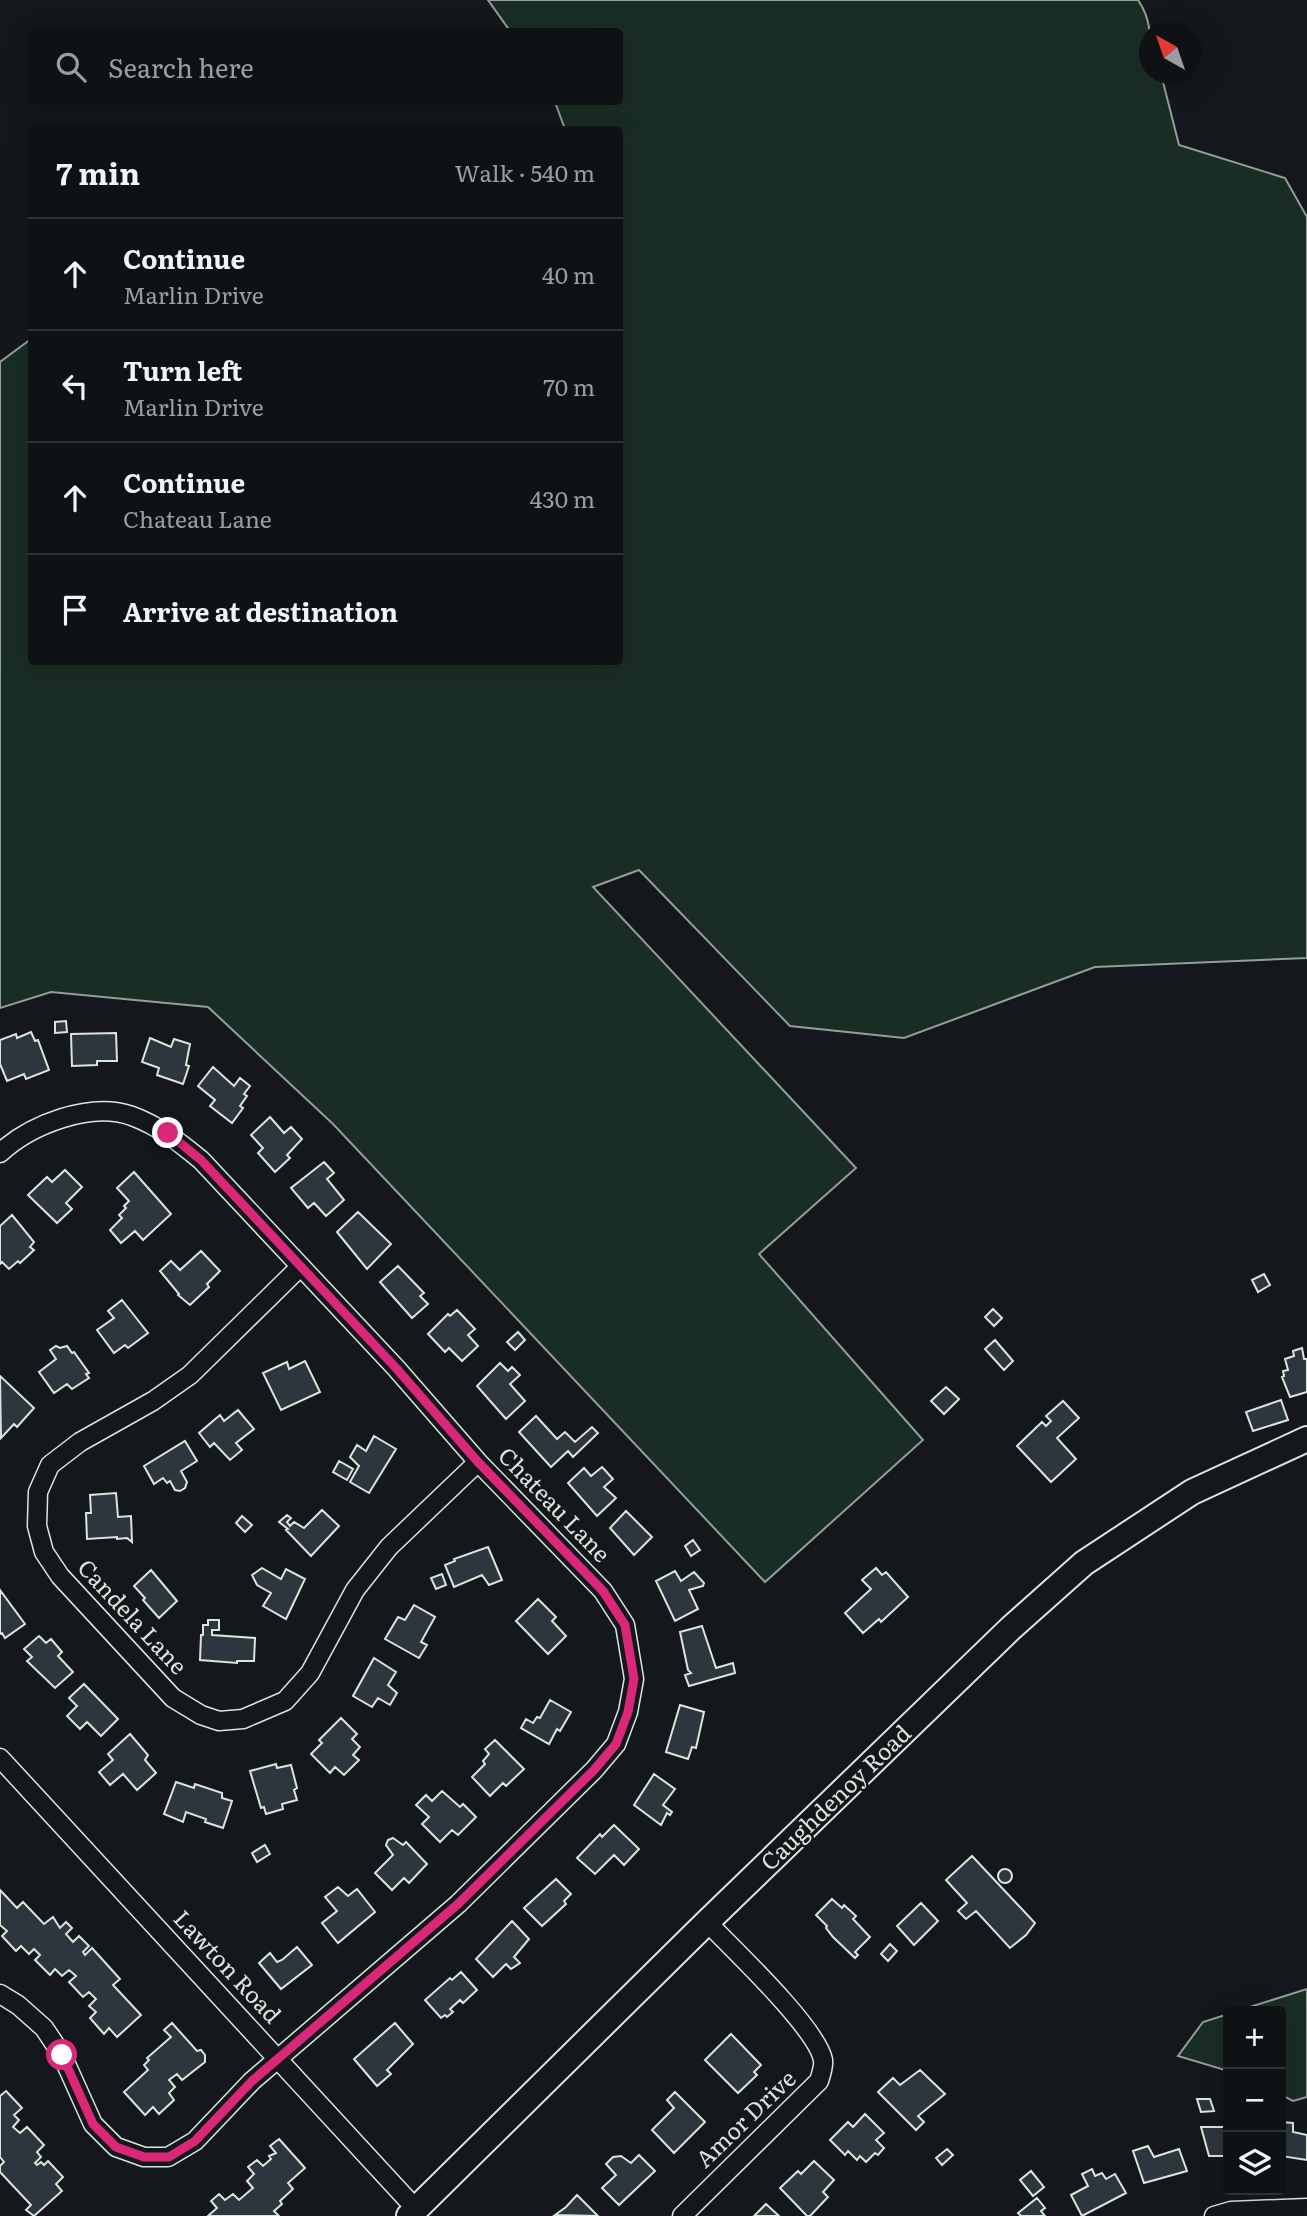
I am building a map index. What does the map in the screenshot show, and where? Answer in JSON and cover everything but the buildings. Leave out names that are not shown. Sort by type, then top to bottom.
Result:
[{"type":"street","name":"Chateau Lane","points":[[0,1153],[14,1140],[48,1121],[111,1112],[130,1115],[168,1133],[201,1160],[396,1368],[478,1462],[603,1591],[625,1625],[634,1679],[628,1712],[616,1744],[594,1770],[458,1904],[252,2081],[195,2141],[169,2157],[144,2157],[116,2147],[93,2124],[62,2055],[44,2028],[18,2005],[0,1994]]},
{"type":"street","name":"Candela Lane","points":[[300,1267],[190,1375],[153,1401],[80,1441],[50,1465],[38,1492],[37,1526],[44,1552],[60,1576],[173,1698],[201,1715],[219,1721],[243,1719],[285,1701],[310,1673],[355,1590],[389,1547],[478,1462]]},
{"type":"street","name":"Caughdenoy Road","points":[[412,2213],[707,1922],[1011,1628],[1084,1563],[1183,1497],[1307,1439]]},
{"type":"street","name":"Lawton Road","points":[[0,1758],[279,2059],[412,2213]]},
{"type":"street","name":"Amor Drive","points":[[682,2216],[820,2081],[823,2061],[815,2040],[775,1992],[707,1922]]},
{"type":"street","points":[[1214,2216],[1231,2211],[1301,2210]]},
{"type":"green space","points":[[488,0],[1138,0],[1148,21],[1139,21],[1139,84],[1164,84],[1179,145],[1285,178],[1307,217],[1307,958],[1095,967],[904,1038],[790,1026],[639,870],[593,887],[856,1168],[759,1254],[923,1440],[765,1582],[333,1124],[208,1007],[51,992],[0,1008],[0,362],[28,341],[28,665],[623,665],[623,126],[564,126],[556,105],[623,105],[623,28],[508,28]]},
{"type":"green space","points":[[1307,1989],[1307,2097],[1293,2101],[1286,2098],[1286,2006],[1253,2006]]},
{"type":"green space","points":[[1223,2016],[1223,2070],[1178,2056],[1203,2022]]},
{"type":"route","points":[[62,2055],[93,2124],[116,2147],[144,2157],[169,2157],[195,2141],[252,2081],[458,1904],[594,1770],[616,1744],[628,1712],[634,1679],[625,1625],[603,1591],[478,1462],[396,1368],[201,1160],[168,1133]]}]
